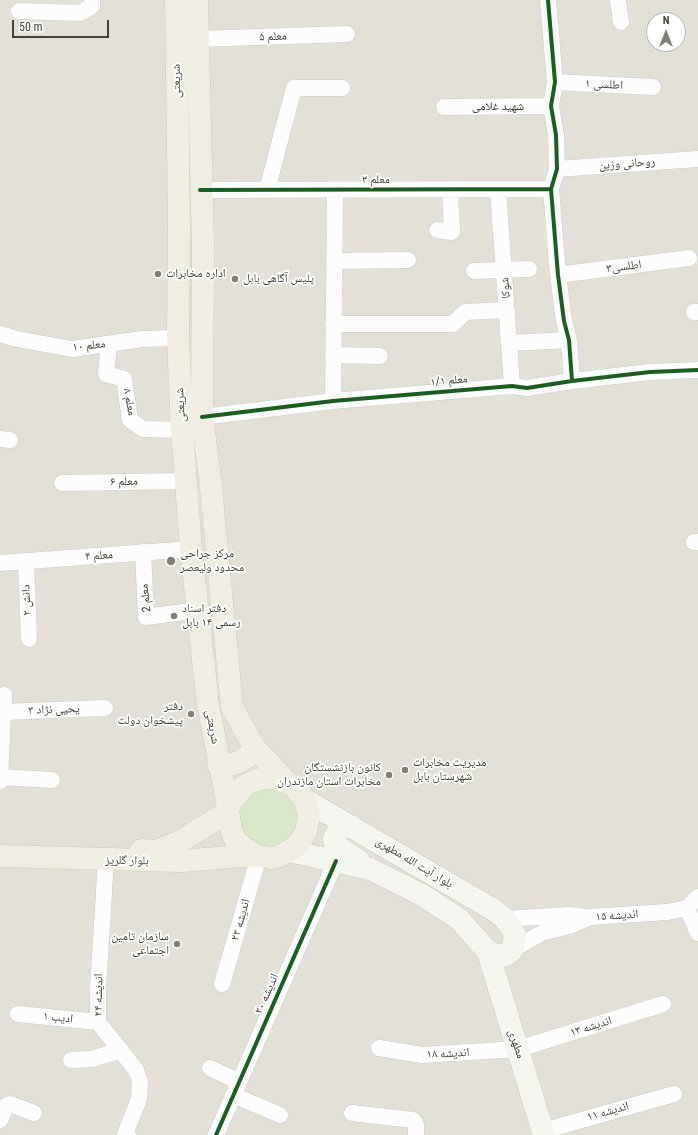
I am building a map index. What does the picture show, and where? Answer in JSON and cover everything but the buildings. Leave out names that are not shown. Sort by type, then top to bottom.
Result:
[{"type":"main road","name":"شریعتی","points":[[176,0],[179,247],[178,338],[182,430],[191,549],[208,705],[218,764],[228,809]]},
{"type":"main road","name":"شریعتی","points":[[197,0],[200,190],[203,247],[202,417],[210,478],[232,707],[254,747],[286,781]]},
{"type":"main road","points":[[179,247],[203,247]]},
{"type":"main road","points":[[218,764],[239,762],[248,756],[254,747]]},
{"type":"main road","points":[[264,778],[275,778],[286,781],[294,786],[305,800],[309,816],[306,832],[297,846],[290,852],[270,858],[256,855],[237,842],[232,833],[228,809],[244,786],[254,781],[264,778]]},
{"type":"main road","name":"بلوار آیت الله مطهری","points":[[305,800],[494,910],[506,942]]},
{"type":"main road","name":"بلوار گلریز","points":[[0,844],[156,851],[184,840],[228,809]]},
{"type":"main road","points":[[351,826],[341,828],[337,832],[334,839],[335,845],[370,869]]},
{"type":"main road","name":"بلوار آیت الله مطهری","points":[[290,852],[370,869],[422,895],[459,919],[506,942]]},
{"type":"main road","name":"بلوار گلریز","points":[[0,856],[181,861],[256,855]]},
{"type":"main road","name":"مطهری","points":[[506,942],[506,1011],[544,1133]]},
{"type":"street","points":[[20,11],[80,13],[92,6],[92,0]]},
{"type":"street","points":[[548,0],[555,82],[552,106],[556,135],[556,169],[552,189],[558,275],[564,321],[569,340],[572,381]]},
{"type":"street","points":[[618,0],[621,22]]},
{"type":"street","name":"معلم ۵","points":[[198,39],[347,34]]},
{"type":"street","name":"اطلسی ۱","points":[[555,82],[653,87]]},
{"type":"street","points":[[267,190],[294,88],[342,88]]},
{"type":"street","name":"شهید غلامی","points":[[444,107],[552,106]]},
{"type":"street","name":"روحانی وزین","points":[[556,169],[698,159]]},
{"type":"street","name":"معلم ۳","points":[[200,190],[552,189]]},
{"type":"street","points":[[333,401],[335,190]]},
{"type":"street","points":[[437,230],[452,232],[450,190]]},
{"type":"street","name":"شوکا","points":[[498,190],[512,386]]},
{"type":"street","name":"اطلسی۳","points":[[558,275],[689,258]]},
{"type":"street","points":[[334,261],[408,260]]},
{"type":"street","points":[[474,271],[529,269]]},
{"type":"street","points":[[333,324],[453,324],[464,312],[507,310]]},
{"type":"street","name":"معلم ۱۰","points":[[0,334],[17,339],[72,349],[142,339],[178,338]]},
{"type":"street","points":[[510,343],[569,340]]},
{"type":"street","name":"معلم ۸","points":[[109,344],[106,374],[124,379],[130,420],[143,429],[182,430]]},
{"type":"street","points":[[333,355],[380,356]]},
{"type":"street","name":"معلم ۱/۱","points":[[202,417],[333,401],[512,386],[527,388],[650,372],[698,370]]},
{"type":"street","name":"معلم ۶","points":[[62,483],[186,481]]},
{"type":"street","name":"معلم ۴","points":[[2,564],[191,549]]},
{"type":"street","name":"معلم 2","points":[[143,552],[146,617],[198,610]]},
{"type":"street","name":"دانش ۲","points":[[26,561],[28,639]]},
{"type":"street","points":[[0,781],[4,695]]},
{"type":"street","name":"یحیی نژاد ۳","points":[[3,712],[105,708]]},
{"type":"street","points":[[0,777],[52,780]]},
{"type":"street","name":"اندیشه ۲۲","points":[[222,984],[256,855]]},
{"type":"street","name":"اندیشه ۲۴","points":[[106,860],[98,988],[98,1022],[136,1070],[140,1081],[141,1090],[139,1099],[126,1135]]},
{"type":"street","name":"اندیشه ۲۰","points":[[216,1135],[336,861]]},
{"type":"street","points":[[693,902],[698,933]]},
{"type":"street","name":"اندیشه ۱۵","points":[[506,942],[572,925],[590,917],[667,912],[693,902]]},
{"type":"street","points":[[506,942],[570,915],[590,917]]},
{"type":"street","name":"اندیشه ١٣","points":[[518,1049],[663,1004]]},
{"type":"street","name":"ادیب ۱","points":[[18,1014],[98,1022]]},
{"type":"street","name":"اندیشه ۱۸","points":[[379,1048],[422,1056],[518,1049]]},
{"type":"street","points":[[71,1060],[92,1059],[121,1050]]},
{"type":"street","points":[[210,1068],[236,1088],[280,1115]]},
{"type":"street","name":"اندیشه ۱۱","points":[[544,1133],[674,1094]]},
{"type":"street","points":[[0,1120],[7,1105],[10,1104],[34,1113]]},
{"type":"street","points":[[352,1113],[413,1120],[416,1125],[416,1135]]},
{"type":"shaded area","points":[[0,0],[698,0],[698,1135],[0,1135]]},
{"type":"green space","points":[[263,788],[275,788],[290,796],[298,811],[298,823],[290,838],[275,846],[263,846],[248,838],[240,823],[240,811],[248,796]]},
{"type":"cycle path","points":[[548,0],[555,82],[551,106],[556,135],[557,169],[551,189],[558,275],[564,321],[569,340],[572,381]]},
{"type":"cycle path","points":[[200,190],[551,189]]},
{"type":"cycle path","points":[[202,417],[333,401],[512,386],[527,388],[650,372],[698,370]]},
{"type":"cycle path","points":[[216,1135],[336,861]]},
{"type":"place","name":"اداره مخابرات","points":[[158,274]]},
{"type":"place","name":"پلیس آگاهی بابل","points":[[235,279]]},
{"type":"place","name":"مرکز جراحی محدود ولیعصر","points":[[171,561]]},
{"type":"place","name":"دفتر اسناد رسمی ۱۴ بابل","points":[[174,616]]},
{"type":"place","name":"دفتر پیشخوان دولت","points":[[191,714]]},
{"type":"place","name":"مدیریت مخابرات شهرستان بابل","points":[[405,770]]},
{"type":"place","name":"کانون بازنشستگان مخابرات استان مازندران","points":[[389,775]]},
{"type":"place","name":"سازمان تامین اجتماعی","points":[[177,944]]}]
